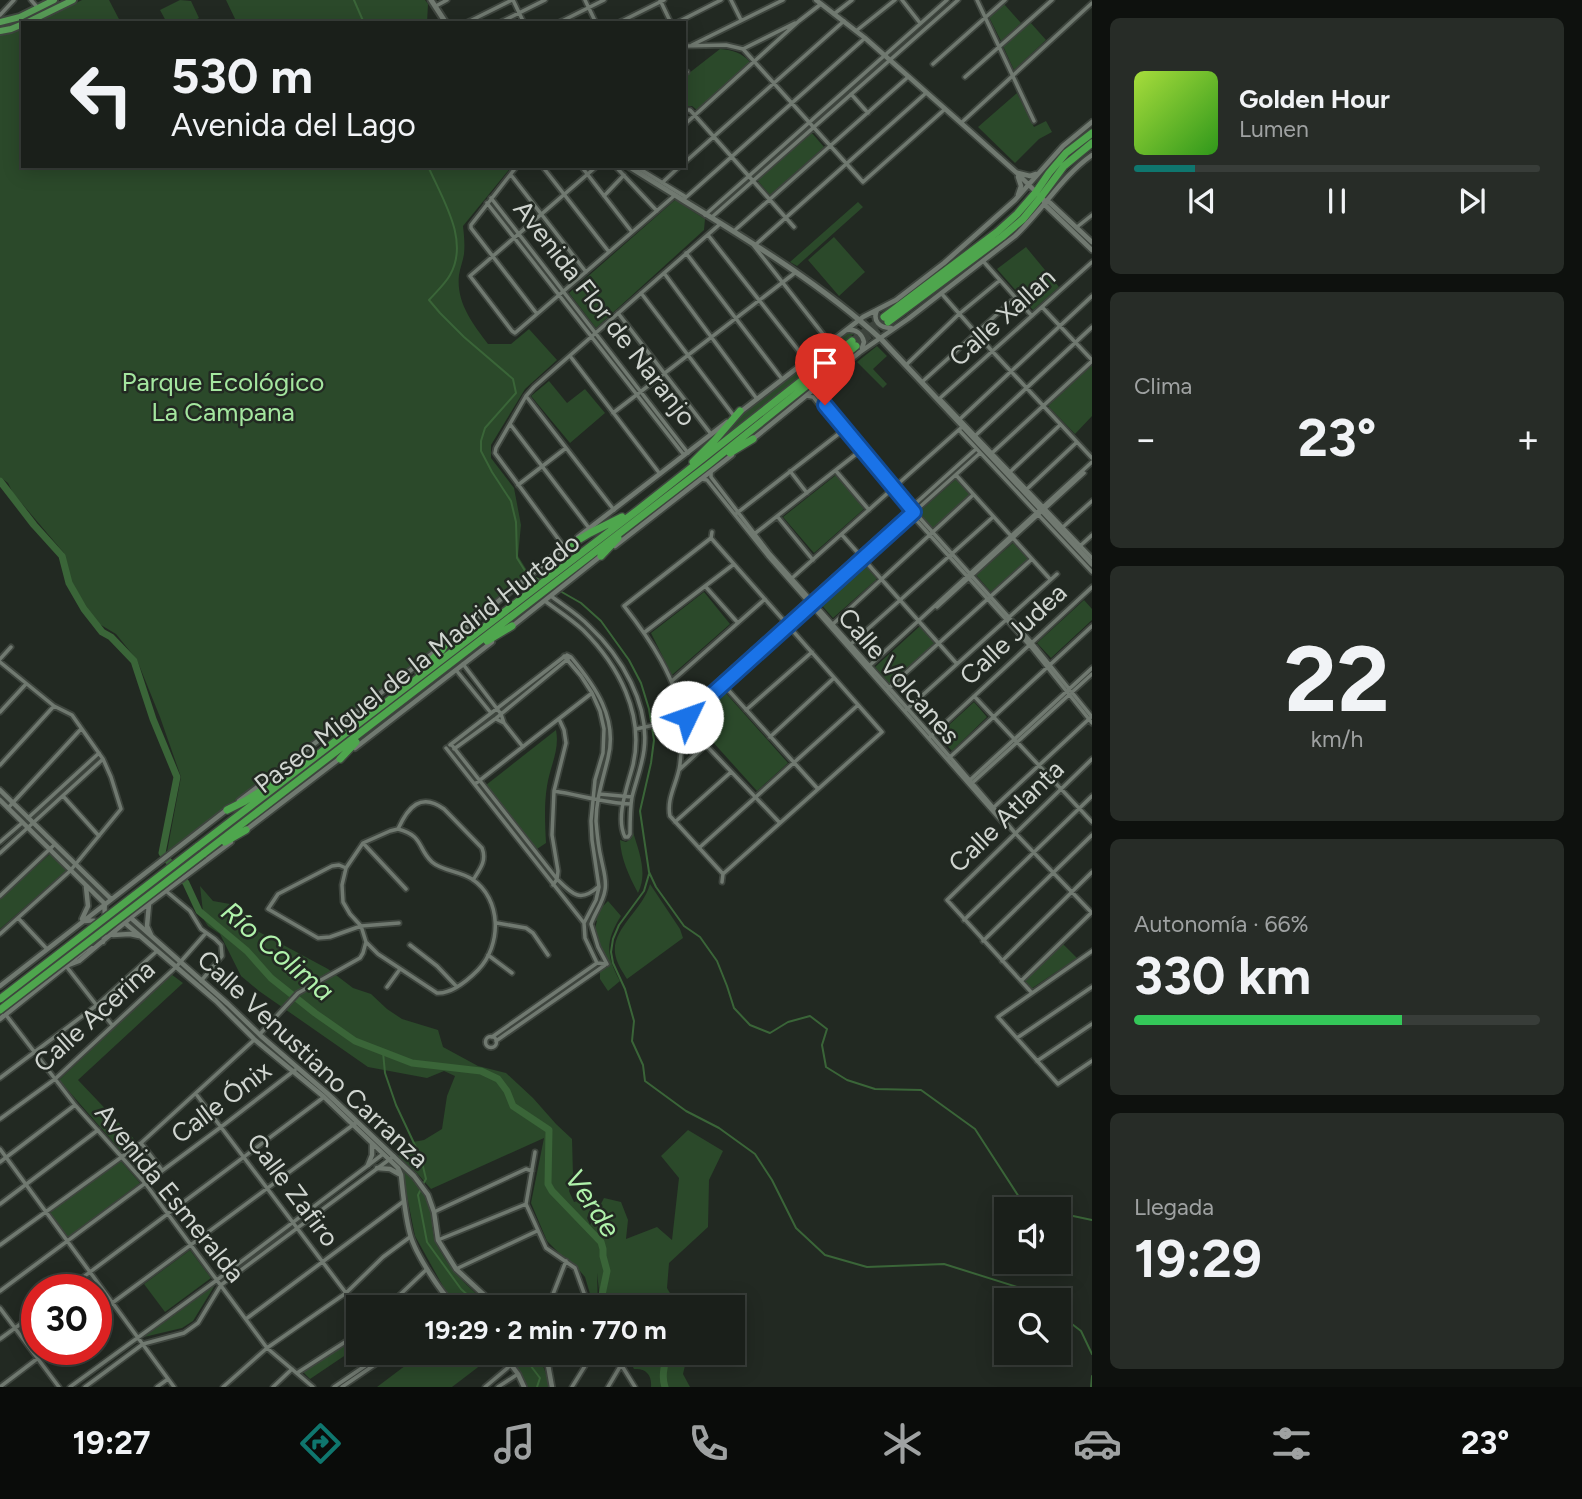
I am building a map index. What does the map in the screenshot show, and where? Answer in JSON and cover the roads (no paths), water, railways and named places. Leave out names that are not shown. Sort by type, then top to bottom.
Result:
[{"type":"highway","points":[[1043,199],[1049,173],[1072,143],[1092,125]]},
{"type":"highway","points":[[1066,153],[1092,133]]},
{"type":"highway","points":[[886,319],[1002,237],[1043,199],[1064,166],[1092,145]]},
{"type":"highway","name":"Paseo Miguel de la Madrid Hurtado","points":[[3,1012],[303,767],[408,685],[560,584],[636,520],[709,468],[856,346]]},
{"type":"highway","name":"Paseo Miguel de la Madrid Hurtado","points":[[548,590],[547,579],[856,346]]},
{"type":"highway","points":[[685,473],[737,414]]},
{"type":"highway","points":[[709,468],[753,439]]},
{"type":"highway","points":[[565,548],[639,509]]},
{"type":"highway","points":[[601,556],[636,520]]},
{"type":"highway","name":"Paseo Miguel de la Madrid Hurtado","points":[[0,999],[455,666],[548,590]]},
{"type":"highway","points":[[455,666],[512,626]]},
{"type":"highway","points":[[408,685],[447,642]]},
{"type":"highway","points":[[340,759],[373,725]]},
{"type":"highway","points":[[227,810],[303,767]]},
{"type":"highway","points":[[200,851],[246,830]]},
{"type":"main road","points":[[0,22],[20,17],[54,0]]},
{"type":"main road","points":[[28,21],[73,0]]},
{"type":"main road","points":[[431,0],[445,21]]},
{"type":"main road","points":[[0,31],[21,24]]},
{"type":"main road","points":[[636,168],[674,196],[684,199],[845,306],[939,399],[958,420],[961,428],[1079,547],[1092,564]]},
{"type":"street","points":[[0,15],[14,0]]},
{"type":"street","points":[[30,0],[38,8]]},
{"type":"street","points":[[436,6],[447,0]]},
{"type":"street","points":[[470,21],[513,0],[523,21]]},
{"type":"street","points":[[503,21],[545,0]]},
{"type":"street","points":[[585,0],[596,21]]},
{"type":"street","points":[[562,21],[604,0]]},
{"type":"street","points":[[680,21],[721,0]]},
{"type":"street","points":[[731,0],[741,20]]},
{"type":"street","points":[[690,46],[783,0]]},
{"type":"street","points":[[816,0],[856,31],[1017,173],[1092,250]]},
{"type":"street","points":[[834,14],[852,0]]},
{"type":"street","points":[[856,31],[895,0]]},
{"type":"street","points":[[902,0],[920,23]]},
{"type":"street","points":[[708,217],[749,176],[947,0]]},
{"type":"street","points":[[708,217],[753,181],[958,0]]},
{"type":"street","points":[[977,0],[1034,121]]},
{"type":"street","points":[[933,64],[1005,0]]},
{"type":"street","points":[[965,77],[1052,0]]},
{"type":"street","points":[[622,21],[661,1],[670,21]]},
{"type":"street","points":[[961,123],[1092,3]]},
{"type":"street","points":[[686,123],[821,4]]},
{"type":"street","points":[[744,50],[799,21]]},
{"type":"street","points":[[686,161],[844,21]]},
{"type":"street","points":[[678,168],[660,184],[684,199],[864,38]]},
{"type":"street","points":[[686,46],[726,45],[744,50],[863,182],[945,109]]},
{"type":"street","points":[[733,232],[908,77]]},
{"type":"street","points":[[830,343],[754,246],[926,93]]},
{"type":"street","points":[[851,94],[867,113]]},
{"type":"street","points":[[686,110],[690,110],[794,227]]},
{"type":"street","points":[[0,986],[447,642],[589,528],[845,330],[896,300],[937,268],[1016,200],[1063,146],[1092,125]]},
{"type":"street","points":[[753,439],[816,388],[856,346],[880,338],[1015,236],[1031,221],[1043,199],[1092,155]]},
{"type":"street","points":[[515,168],[471,228],[537,314]]},
{"type":"street","points":[[544,168],[609,252]]},
{"type":"street","points":[[583,168],[632,232]]},
{"type":"street","points":[[595,168],[470,276],[515,333],[674,196]]},
{"type":"street","points":[[617,168],[657,211]]},
{"type":"street","points":[[1017,173],[1030,176],[1040,172]]},
{"type":"street","points":[[1016,200],[1021,186],[1017,173]]},
{"type":"street","points":[[510,175],[586,272]]},
{"type":"street","points":[[604,196],[624,175]]},
{"type":"street","name":"Avenida Flor de Naranjo","points":[[491,198],[686,454]]},
{"type":"street","points":[[1043,199],[1092,242]]},
{"type":"street","name":"Avenida Flor de Naranjo","points":[[487,203],[594,335]]},
{"type":"street","points":[[1077,227],[1092,215]]},
{"type":"street","points":[[565,548],[495,453],[495,448],[534,387],[720,224]]},
{"type":"street","points":[[708,234],[806,360]]},
{"type":"street","points":[[686,253],[782,379]]},
{"type":"street","points":[[983,261],[1031,316]]},
{"type":"street","name":"Calle Xallan","points":[[939,399],[1092,262]]},
{"type":"street","points":[[612,413],[796,272]]},
{"type":"street","points":[[664,273],[757,399]]},
{"type":"street","points":[[906,365],[959,314],[999,281]]},
{"type":"street","points":[[641,293],[737,414]]},
{"type":"street","points":[[869,668],[1092,462],[1077,442],[1010,372],[941,293]]},
{"type":"street","points":[[989,456],[975,435],[958,420],[1092,296]]},
{"type":"street","points":[[923,383],[975,332],[1015,298]]},
{"type":"street","points":[[989,456],[1092,360],[1042,307]]},
{"type":"street","points":[[878,309],[875,313],[878,324],[882,327],[895,327]]},
{"type":"street","points":[[618,313],[711,434]]},
{"type":"street","points":[[975,435],[1092,327]]},
{"type":"street","points":[[845,330],[854,330],[862,337],[863,347],[856,346]]},
{"type":"street","points":[[570,356],[660,475]]},
{"type":"street","points":[[816,388],[815,393],[833,419]]},
{"type":"street","points":[[526,396],[614,510]]},
{"type":"street","points":[[806,396],[813,397],[843,430],[931,534],[1031,644],[1091,719],[992,809]]},
{"type":"street","points":[[510,425],[589,528]]},
{"type":"street","points":[[1011,471],[1060,425]]},
{"type":"street","points":[[791,579],[961,428],[978,451],[1011,471],[1092,572]]},
{"type":"street","points":[[736,513],[843,430]]},
{"type":"street","points":[[1027,489],[1077,442]]},
{"type":"street","points":[[518,485],[566,448]]},
{"type":"street","points":[[754,535],[860,451]]},
{"type":"street","points":[[636,729],[682,718],[978,451]]},
{"type":"street","points":[[560,584],[701,479],[709,468]]},
{"type":"street","name":"Calle Volcanes","points":[[709,468],[711,477],[726,500],[791,579],[1016,836],[1092,913]]},
{"type":"street","points":[[836,470],[869,510]]},
{"type":"street","points":[[790,471],[807,494]]},
{"type":"street","points":[[953,473],[1051,579]]},
{"type":"street","name":"Calle Volcanes","points":[[701,479],[707,480],[726,500]]},
{"type":"street","points":[[832,625],[974,495]]},
{"type":"street","points":[[1063,527],[1092,501]]},
{"type":"street","points":[[1041,511],[1063,527],[1092,558]]},
{"type":"street","points":[[778,516],[813,560]]},
{"type":"street","points":[[849,646],[993,517]]},
{"type":"street","points":[[618,606],[624,606],[711,538],[712,533]]},
{"type":"street","points":[[841,534],[957,664]]},
{"type":"street","points":[[1079,547],[1092,535]]},
{"type":"street","points":[[711,538],[885,732],[723,874],[722,882]]},
{"type":"street","points":[[888,689],[1032,559]]},
{"type":"street","points":[[645,632],[734,564]]},
{"type":"street","points":[[906,710],[1057,573]]},
{"type":"street","points":[[705,586],[738,623]]},
{"type":"street","name":"Calle Judea","points":[[930,737],[1092,587]]},
{"type":"street","points":[[0,1019],[3,1012],[103,943],[131,918],[340,759],[455,666],[463,664],[545,601],[548,590],[589,625],[604,642],[620,663],[639,704],[645,727],[644,747],[632,797],[628,837],[623,835],[623,804],[636,747],[636,729],[630,703],[619,677],[600,649],[574,622],[545,601]]},
{"type":"street","points":[[672,681],[765,599]]},
{"type":"street","points":[[624,606],[645,632],[672,681],[682,718],[679,770],[670,797],[670,816],[723,874]]},
{"type":"street","points":[[574,622],[579,616]]},
{"type":"street","points":[[583,631],[589,625]]},
{"type":"street","points":[[948,758],[1092,626]]},
{"type":"street","points":[[0,934],[70,871],[121,809],[103,759],[72,715],[54,706],[0,660],[11,647]]},
{"type":"street","points":[[448,748],[495,719],[567,657],[568,650]]},
{"type":"street","points":[[746,710],[812,652]]},
{"type":"street","points":[[567,657],[604,706],[609,722],[611,741],[596,820],[606,879],[602,902],[591,924],[607,964]]},
{"type":"street","points":[[448,748],[567,657]]},
{"type":"street","points":[[463,664],[523,747]]},
{"type":"street","points":[[455,666],[495,719],[504,723]]},
{"type":"street","points":[[970,783],[1092,668]]},
{"type":"street","points":[[1069,692],[1092,674]]},
{"type":"street","points":[[770,737],[834,678]]},
{"type":"street","points":[[721,683],[818,789]]},
{"type":"street","points":[[0,712],[26,684]]},
{"type":"street","points":[[476,695],[483,690]]},
{"type":"street","points":[[475,785],[594,691]]},
{"type":"street","points":[[594,691],[605,741],[592,800],[591,831],[599,887],[596,900],[584,923],[585,938],[597,963]]},
{"type":"street","points":[[974,696],[1092,822]]},
{"type":"street","points":[[699,848],[858,705]]},
{"type":"street","points":[[0,765],[54,706]]},
{"type":"street","points":[[682,718],[780,824]]},
{"type":"street","points":[[553,885],[558,871],[552,835],[554,791],[566,743],[565,730],[559,719]]},
{"type":"street","points":[[8,808],[81,729]]},
{"type":"street","points":[[679,770],[706,746]]},
{"type":"street","points":[[448,748],[480,781],[570,892],[581,896],[590,894],[599,887]]},
{"type":"street","points":[[448,748],[553,885],[584,923],[591,924]]},
{"type":"street","points":[[0,842],[99,753]]},
{"type":"street","points":[[0,853],[103,759]]},
{"type":"street","name":"Calle Atlanta","points":[[964,920],[947,900],[1016,836],[1092,759]]},
{"type":"street","points":[[675,822],[732,772]]},
{"type":"street","points":[[0,790],[28,818],[70,871],[105,904]]},
{"type":"street","points":[[554,791],[586,796],[592,800],[631,804]]},
{"type":"street","points":[[586,796],[599,794],[632,797]]},
{"type":"street","points":[[63,796],[99,836]]},
{"type":"street","points":[[1032,993],[964,920],[1092,796]]},
{"type":"street","points":[[0,800],[22,823],[75,865],[111,899]]},
{"type":"street","points":[[398,829],[405,813],[421,802],[437,804],[482,848],[484,862],[473,880]]},
{"type":"street","points":[[398,829],[408,831],[416,837],[434,864],[473,880],[490,900],[497,923],[488,955],[479,969],[447,993],[437,993],[378,954],[366,942],[361,926],[343,902],[342,885],[346,868],[363,843],[398,829]]},
{"type":"street","points":[[515,835],[519,831]]},
{"type":"street","points":[[983,941],[1092,835]]},
{"type":"street","points":[[363,843],[406,889]]},
{"type":"street","points":[[0,895],[52,848]]},
{"type":"street","points":[[595,860],[601,858]]},
{"type":"street","points":[[346,868],[332,866],[278,894],[268,909],[318,938],[330,937],[361,926],[399,923]]},
{"type":"street","points":[[1002,961],[1092,872]]},
{"type":"street","points":[[141,876],[140,885],[144,893],[151,897],[159,896]]},
{"type":"street","points":[[80,923],[88,906],[86,886]]},
{"type":"street","points":[[100,890],[123,890]]},
{"type":"street","points":[[166,891],[190,911],[201,929],[222,946],[222,956],[201,981]]},
{"type":"street","points":[[111,899],[120,897],[128,901],[132,909],[131,918]]},
{"type":"street","points":[[105,904],[104,913],[108,922],[116,925],[125,923]]},
{"type":"street","points":[[149,904],[147,926],[151,936]]},
{"type":"street","points":[[1021,981],[1092,913]]},
{"type":"street","points":[[18,918],[47,949]]},
{"type":"street","name":"Calle Venustiano Carranza","points":[[131,918],[201,981],[255,1040],[326,1096],[391,1158],[414,1176],[428,1195],[435,1212],[438,1240],[456,1269],[483,1295]]},
{"type":"street","points":[[80,923],[94,920],[102,925],[105,933],[103,943]]},
{"type":"street","name":"Calle Venustiano Carranza","points":[[125,923],[260,1034],[295,1070]]},
{"type":"street","points":[[497,923],[526,928],[533,933],[548,955]]},
{"type":"street","name":"Calle Acerina","points":[[0,1119],[55,1079],[176,967],[206,933]]},
{"type":"street","points":[[112,935],[139,936]]},
{"type":"street","points":[[0,1245],[141,1143],[255,1040],[299,993],[360,958],[366,942]]},
{"type":"street","points":[[410,945],[437,966],[457,987]]},
{"type":"street","points":[[0,1078],[97,1005],[157,951]]},
{"type":"street","points":[[1092,951],[998,1017],[1058,1084],[1092,1061]]},
{"type":"street","points":[[488,955],[512,973]]},
{"type":"street","points":[[597,963],[607,964],[496,1041],[493,1047],[486,1045],[487,1038],[585,971],[597,963]]},
{"type":"street","points":[[66,966],[113,1026]]},
{"type":"street","points":[[387,987],[400,969]]},
{"type":"street","points":[[585,971],[589,976]]},
{"type":"street","points":[[1017,1038],[1092,987]]},
{"type":"street","points":[[536,1006],[539,1011]]},
{"type":"street","name":"Avenida Esmeralda","points":[[3,1012],[75,1105],[145,1183],[267,1348],[313,1387]]},
{"type":"street","points":[[510,1024],[513,1029]]},
{"type":"street","points":[[1037,1060],[1092,1024]]},
{"type":"street","points":[[492,1037],[496,1041]]},
{"type":"street","name":"Calle Ónix","points":[[0,1291],[295,1070]]},
{"type":"street","name":"Calle Zafiro","points":[[195,1093],[348,1295]]},
{"type":"street","points":[[87,1274],[326,1096]]},
{"type":"street","points":[[0,1162],[75,1105]]},
{"type":"street","points":[[113,1303],[355,1123]]},
{"type":"street","name":"Calle Venustiano Carranza","points":[[355,1123],[372,1143],[385,1152]]},
{"type":"street","points":[[1,1201],[97,1130]]},
{"type":"street","points":[[141,1143],[162,1170]]},
{"type":"street","points":[[368,1165],[372,1155],[372,1143]]},
{"type":"street","points":[[0,1149],[174,1387]]},
{"type":"street","points":[[70,1387],[217,1280],[385,1152]]},
{"type":"street","points":[[536,1152],[526,1204],[546,1248],[575,1268],[585,1295]]},
{"type":"street","points":[[85,1387],[143,1345],[184,1333],[198,1323],[221,1285],[391,1158]]},
{"type":"street","name":"Calle Venustiano Carranza","points":[[391,1158],[401,1175],[410,1237],[443,1293]]},
{"type":"street","points":[[377,1168],[392,1170],[401,1175]]},
{"type":"street","points":[[435,1212],[526,1169],[532,1171]]},
{"type":"street","points":[[246,1319],[404,1201]]},
{"type":"street","points":[[438,1240],[526,1204]]},
{"type":"street","points":[[456,1269],[537,1231]]},
{"type":"street","points":[[223,1387],[267,1348],[346,1293],[383,1257],[410,1237]]},
{"type":"street","points":[[553,1295],[566,1261]]},
{"type":"street","points":[[400,1295],[427,1269]]},
{"type":"street","points":[[0,1308],[21,1336]]},
{"type":"street","points":[[0,1339],[21,1324]]},
{"type":"street","points":[[297,1373],[346,1341]]},
{"type":"street","points":[[0,1387],[30,1365]]},
{"type":"street","points":[[42,1365],[59,1387]]},
{"type":"street","points":[[334,1387],[366,1365]]},
{"type":"street","points":[[342,1387],[374,1365]]},
{"type":"street","points":[[485,1387],[511,1365],[524,1387]]},
{"type":"street","points":[[548,1365],[552,1387]]},
{"type":"street","points":[[572,1387],[586,1365]]},
{"type":"street","points":[[608,1387],[621,1365],[635,1387]]},
{"type":"street","points":[[273,1387],[292,1369]]},
{"type":"street","points":[[498,1387],[517,1374]]},
{"type":"street","points":[[157,1387],[168,1378]]},
{"type":"waterway","points":[[354,0],[363,21]]},
{"type":"waterway","points":[[429,168],[452,220],[457,248],[450,275],[429,300],[464,337],[513,379],[516,393],[485,428],[481,451],[511,501],[516,522],[517,558],[527,574],[542,581]]},
{"type":"waterway","name":"Río Colima","points":[[0,481],[62,556],[69,583],[84,609],[102,632],[111,637],[134,661],[153,719],[177,777],[162,853],[186,883],[199,911],[247,951],[271,978],[355,1041],[412,1063],[481,1071],[498,1079],[513,1106],[549,1130],[548,1184],[601,1242],[607,1271],[602,1295]]},
{"type":"waterway","points":[[553,587],[581,603],[601,621],[629,660],[641,683],[654,740],[640,811],[649,872],[656,887],[684,926],[700,937],[717,961],[734,1008],[750,1025],[770,1033],[788,1022],[810,1016],[827,1029],[822,1045],[826,1067],[847,1080],[875,1089],[921,1090],[975,1129],[1019,1197]]},
{"type":"waterway","points":[[649,874],[644,891],[619,925],[611,952],[634,1021],[632,1041],[643,1065],[645,1081],[686,1111],[719,1128],[755,1154],[772,1180],[796,1228],[825,1255],[867,1267],[944,1264],[1021,1288]]},
{"type":"waterway","points":[[383,1052],[385,1073],[396,1105],[421,1158],[426,1179],[423,1184]]},
{"type":"waterway","points":[[421,1189],[418,1195],[427,1242],[468,1295]]},
{"type":"waterway","points":[[1071,1216],[1092,1220]]},
{"type":"waterway","points":[[1071,1323],[1081,1331],[1092,1354]]},
{"type":"waterway","points":[[530,1365],[540,1378],[537,1387]]},
{"type":"waterway","name":"Verde","points":[[665,1365],[665,1387]]},
{"type":"waterway","points":[[1091,1387],[1092,1376]]},
{"type":"tunnel","points":[[852,341],[881,319]]},
{"type":"tunnel","points":[[856,346],[886,323]]},
{"type":"park label","name":"Parque Ecológico La Campana","points":[[223,397]]}]
